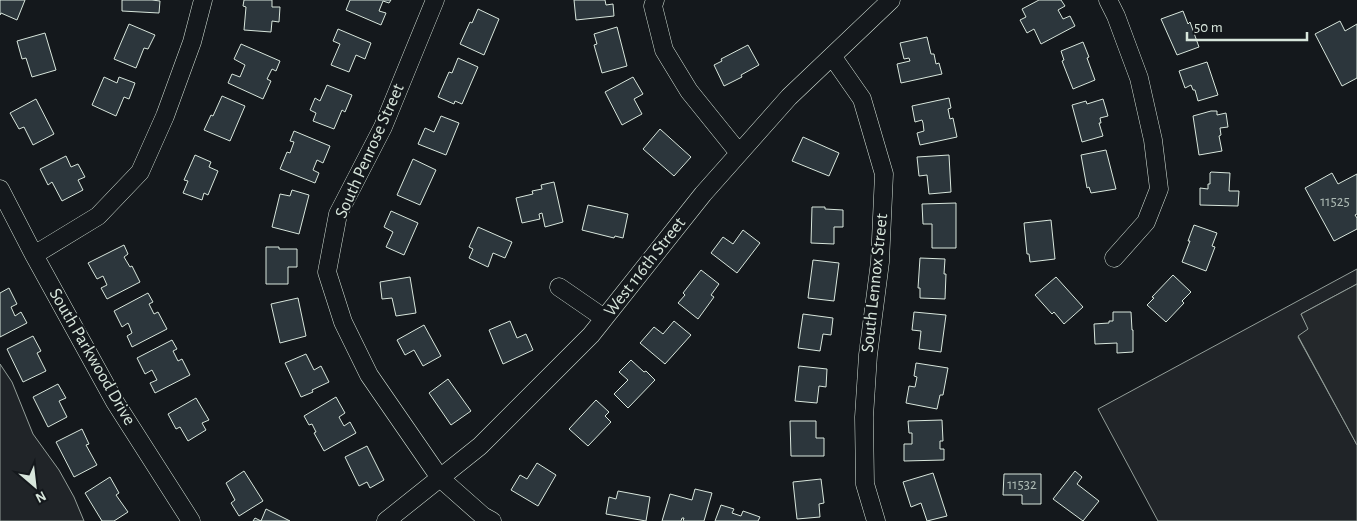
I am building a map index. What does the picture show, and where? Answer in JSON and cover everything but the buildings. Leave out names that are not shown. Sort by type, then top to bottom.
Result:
[{"type":"street","points":[[34,255],[98,216],[140,172],[165,116],[188,52],[202,0]]},
{"type":"street","name":"South Penrose Street","points":[[435,0],[382,127],[338,214],[327,272],[344,322],[369,375],[440,478],[483,516],[492,521]]},
{"type":"street","points":[[655,0],[653,6],[664,50],[689,91],[739,153]]},
{"type":"street","name":"West 116th Street","points":[[386,521],[480,446],[591,335],[703,194],[739,153],[789,97],[890,0]]},
{"type":"street","points":[[1108,0],[1116,16],[1139,78],[1153,140],[1159,189],[1146,222],[1114,258]]},
{"type":"street","name":"South Lennox Street","points":[[832,56],[862,99],[884,174],[880,262],[868,355],[864,417],[865,484],[876,521]]},
{"type":"street","name":"South Parkwood Drive","points":[[0,189],[115,402],[191,521]]},
{"type":"street","points":[[559,286],[604,318]]},
{"type":"shaded area","points":[[1357,269],[1357,284],[1301,314],[1309,329],[1298,337],[1357,445],[1357,521],[1158,521],[1098,409]]},
{"type":"shaded area","points":[[1357,284],[1357,445],[1298,336],[1308,329],[1301,314]]},
{"type":"shaded area","points":[[0,364],[12,382],[33,434],[59,470],[74,497],[84,521],[0,521]]}]
